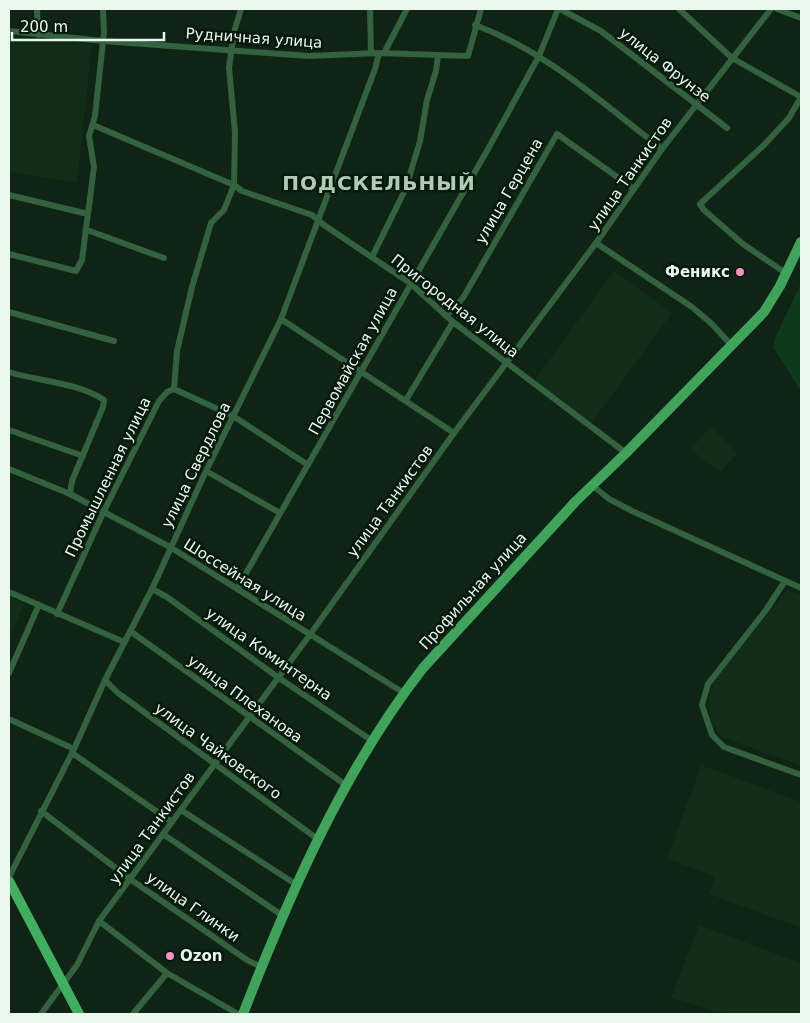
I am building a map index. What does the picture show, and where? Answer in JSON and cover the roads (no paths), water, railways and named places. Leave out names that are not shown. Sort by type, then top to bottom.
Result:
[{"type":"highway","points":[[9,882],[79,1014]]},
{"type":"main road","name":"Профильная улица","points":[[242,1014],[283,916],[319,840],[372,740],[404,693],[423,668],[538,543],[764,312],[786,274],[801,242]]},
{"type":"street","points":[[37,9],[38,35]]},
{"type":"street","points":[[9,254],[76,271],[82,260],[94,167],[89,142],[93,125],[103,41],[103,9]]},
{"type":"street","points":[[241,9],[231,50],[229,68],[235,132],[234,185],[224,210],[211,223],[192,287],[177,350],[174,389],[233,416],[308,465]]},
{"type":"street","points":[[370,9],[371,53]]},
{"type":"street","name":"улица Свердлова","points":[[9,882],[41,811],[73,751],[104,680],[152,589],[206,471],[281,319],[381,53],[407,9]]},
{"type":"street","points":[[481,9],[475,25],[502,36],[539,56],[662,149]]},
{"type":"street","name":"Первомайская улица","points":[[237,589],[488,149],[539,56],[559,9]]},
{"type":"street","name":"улица Фрунзе","points":[[559,9],[601,31],[727,128]]},
{"type":"street","points":[[679,9],[732,58],[801,97],[790,118],[700,204],[704,210],[743,244],[786,274]]},
{"type":"street","name":"улица Танкистов","points":[[41,1014],[77,965],[98,921],[279,678],[454,433],[596,243],[662,149],[771,9]]},
{"type":"street","points":[[777,9],[801,18]]},
{"type":"street","name":"Рудничная улица","points":[[9,31],[103,41],[309,56],[371,53],[468,56],[475,25]]},
{"type":"street","points":[[372,257],[406,188],[420,141],[427,100],[436,71],[438,55]]},
{"type":"street","name":"Пригородная улица","points":[[93,125],[234,185],[242,191],[312,215],[410,283],[453,322],[626,453]]},
{"type":"street","name":"улица Герцена","points":[[447,315],[463,298],[557,134],[634,189]]},
{"type":"street","points":[[9,194],[88,214]]},
{"type":"street","points":[[86,230],[164,258]]},
{"type":"street","points":[[596,243],[692,307],[712,324],[732,346]]},
{"type":"street","points":[[9,312],[114,341]]},
{"type":"street","points":[[281,319],[454,433]]},
{"type":"street","points":[[406,400],[453,322]]},
{"type":"street","points":[[9,372],[65,385],[98,396],[104,400],[103,407],[72,481],[70,494]]},
{"type":"street","name":"Промышленная улица","points":[[57,614],[102,512],[159,401],[167,392],[174,389]]},
{"type":"street","points":[[9,430],[83,456]]},
{"type":"street","name":"Шоссейная улица","points":[[9,469],[70,494],[170,547],[309,636],[404,693]]},
{"type":"street","points":[[206,471],[280,513]]},
{"type":"street","points":[[593,486],[609,499],[632,511],[801,588]]},
{"type":"street","points":[[785,581],[761,617],[708,684],[702,705],[712,735],[724,747],[801,775]]},
{"type":"street","name":"улица Коминтерна","points":[[152,589],[167,597],[279,678],[372,740]]},
{"type":"street","points":[[9,592],[124,642]]},
{"type":"street","points":[[9,673],[38,606]]},
{"type":"street","name":"улица Плеханова","points":[[130,631],[249,718],[347,786]]},
{"type":"street","name":"улица Чайковского","points":[[104,680],[118,693],[319,840]]},
{"type":"street","points":[[9,719],[73,751],[172,822]]},
{"type":"street","points":[[181,810],[297,885]]},
{"type":"street","name":"улица Глинки","points":[[41,811],[130,879],[247,960],[261,967]]},
{"type":"street","points":[[163,834],[283,916]]},
{"type":"street","points":[[98,921],[167,973],[238,1014]]},
{"type":"street","points":[[134,1014],[167,973]]},
{"type":"place","name":"Феникс","points":[[740,272]]},
{"type":"place","name":"Ozon","points":[[170,956]]},
{"type":"district","name":"ПОДСКЕЛЬНЫЙ","points":[[379,183]]}]
